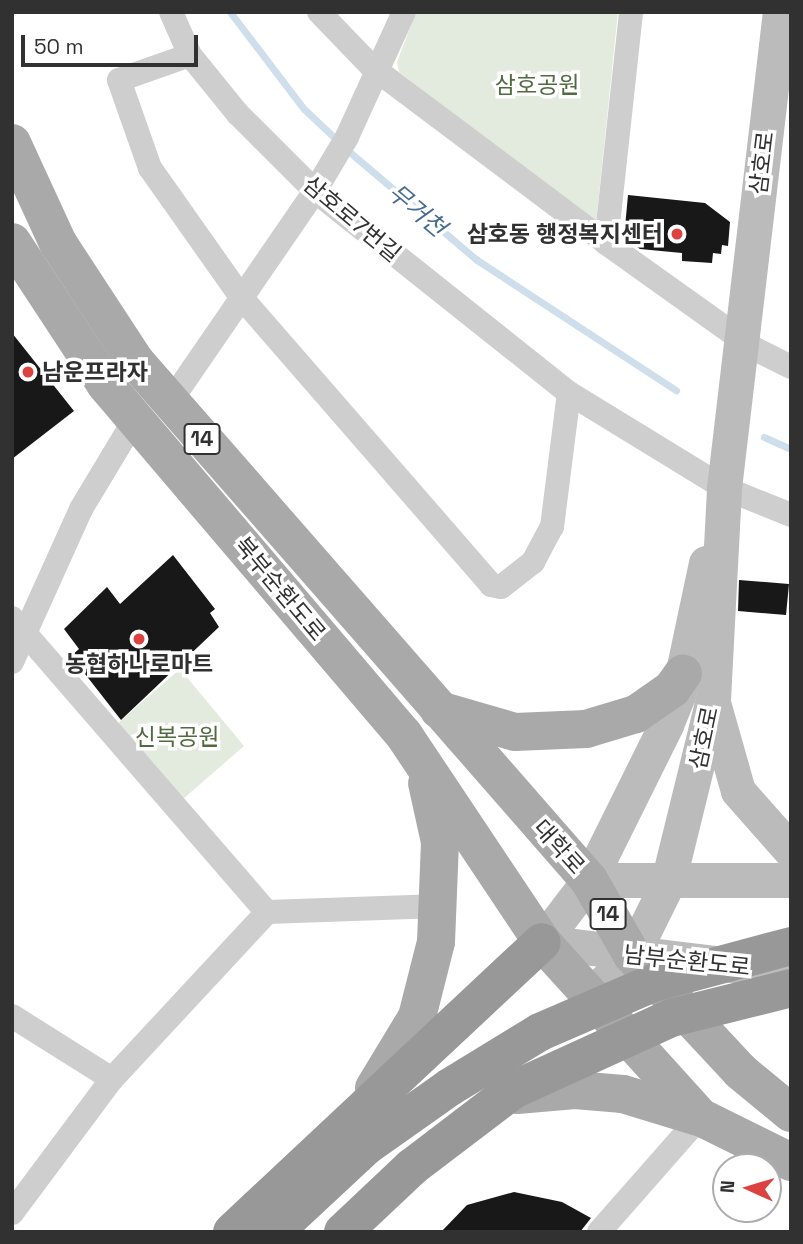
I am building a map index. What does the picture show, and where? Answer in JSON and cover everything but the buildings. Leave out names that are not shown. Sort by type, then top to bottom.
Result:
[{"type":"highway","points":[[232,1232],[542,942]]},
{"type":"highway","points":[[274,1232],[365,1147],[450,1087],[540,1032],[653,983],[791,946]]},
{"type":"highway","points":[[343,1232],[412,1167],[513,1090],[671,1018],[791,988]]},
{"type":"highway","points":[[369,1232],[517,1096],[590,996]]},
{"type":"main road","name":"삼호로","points":[[542,942],[589,880],[666,725],[683,673],[730,451],[741,348],[781,93],[780,12]]},
{"type":"main road","name":"북부순환도로","points":[[12,143],[58,243],[129,352],[433,707]]},
{"type":"main road","name":"북부순환도로","points":[[12,243],[62,325],[135,419],[422,760],[542,942]]},
{"type":"main road","name":"삼호로","points":[[590,996],[632,955],[668,882],[713,699],[724,488]]},
{"type":"main road","points":[[433,707],[485,727],[515,732],[586,729],[636,715],[673,689],[683,673]]},
{"type":"main road","points":[[713,699],[738,791],[791,851]]},
{"type":"main road","name":"대학로","points":[[433,707],[589,880],[632,955],[740,1071],[791,1114]]},
{"type":"main road","points":[[353,1116],[417,1017],[440,906],[440,842],[422,760]]},
{"type":"main road","points":[[589,880],[791,880]]},
{"type":"main road","name":"남부순환도로","points":[[542,942],[632,955],[791,972]]},
{"type":"main road","name":"14","points":[[542,942],[700,1117],[791,1162]]},
{"type":"main road","points":[[517,1096],[623,1094],[700,1117]]},
{"type":"street","name":"삼호로7번길","points":[[171,12],[190,55],[238,114],[315,191],[569,393],[724,488],[791,515]]},
{"type":"street","points":[[319,12],[372,67],[741,348],[791,367]]},
{"type":"street","points":[[170,402],[315,191],[381,66],[404,12]]},
{"type":"street","points":[[606,243],[631,12]]},
{"type":"street","points":[[190,55],[120,80],[150,168],[241,297],[491,585],[500,587],[533,562],[552,527],[569,393]]},
{"type":"street","points":[[12,662],[20,626],[81,509],[135,419]]},
{"type":"street","points":[[20,626],[267,912]]},
{"type":"street","points":[[12,1213],[112,1079],[267,912],[440,906]]},
{"type":"street","points":[[12,1016],[112,1079]]},
{"type":"street","points":[[599,1232],[700,1117]]},
{"type":"green space","name":"삼호공원","points":[[416,12],[618,12],[596,223],[399,72],[397,62]]},
{"type":"green space","name":"신복공원","points":[[180,669],[244,746],[175,806],[110,730]]},
{"type":"waterway","name":"무거천","points":[[230,12],[304,109],[338,141]]},
{"type":"waterway","name":"무거천","points":[[346,149],[477,260],[676,390]]},
{"type":"waterway","name":"무거천","points":[[764,437],[791,449]]},
{"type":"place","name":"삼호동 행정복지센터","points":[[677,234]]},
{"type":"place","name":"남운프라자","points":[[28,372]]},
{"type":"place","name":"농협하나로마트","points":[[139,639]]}]
